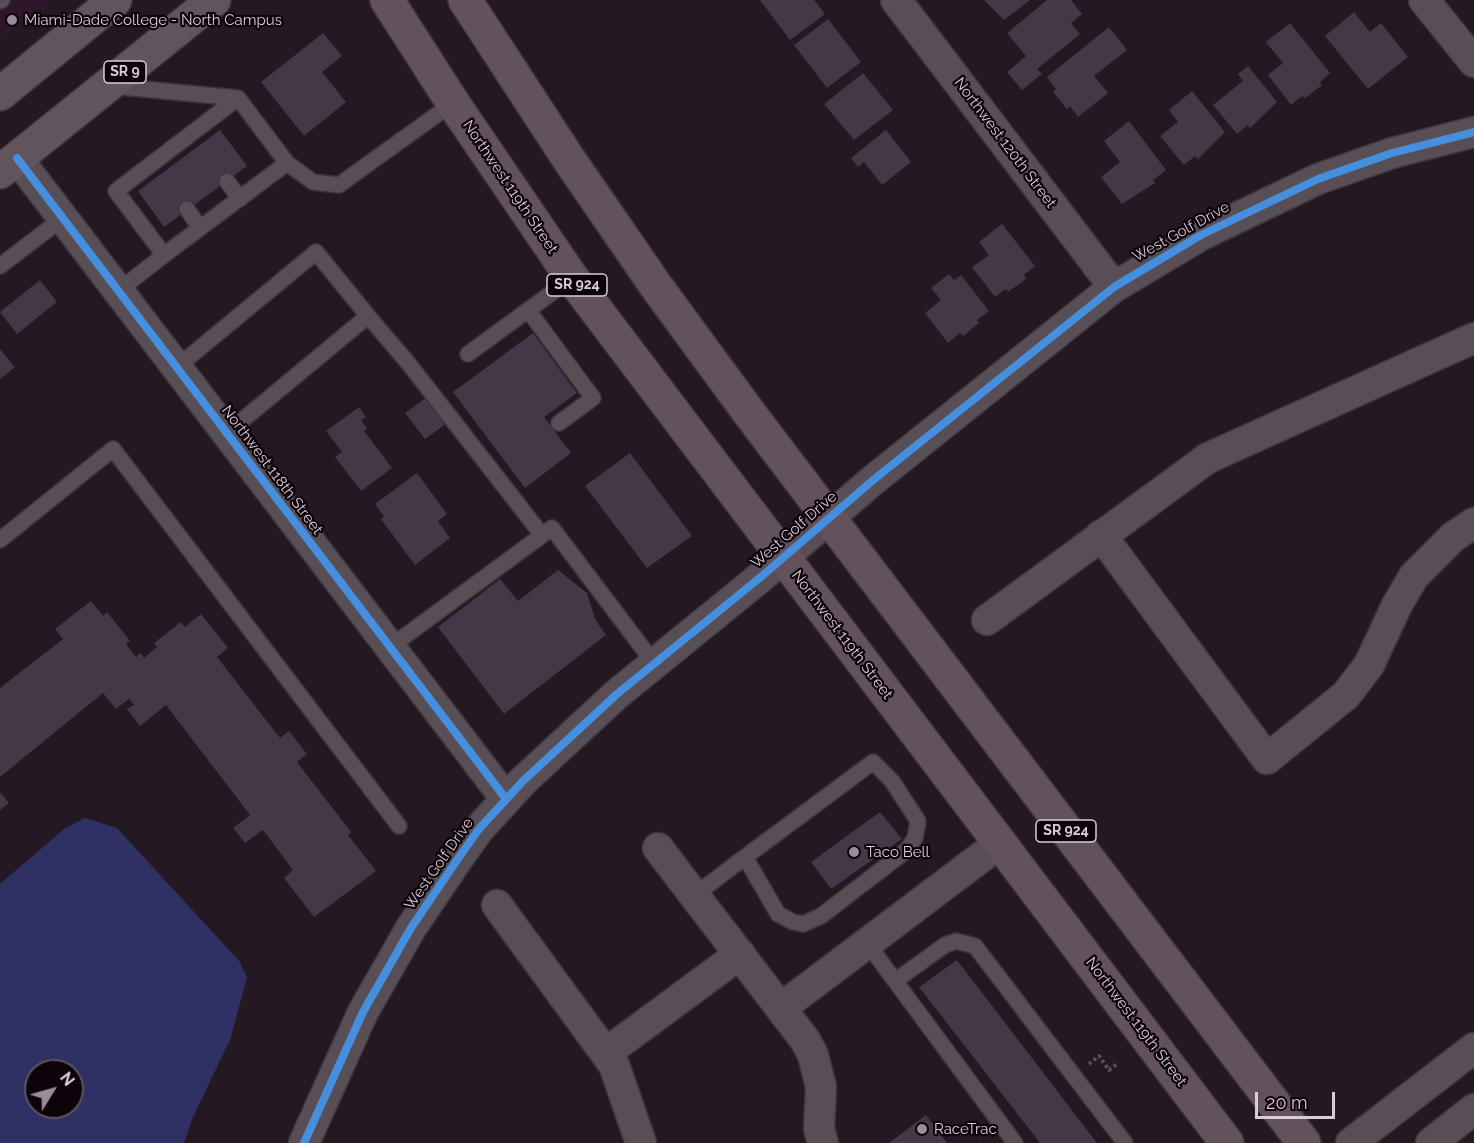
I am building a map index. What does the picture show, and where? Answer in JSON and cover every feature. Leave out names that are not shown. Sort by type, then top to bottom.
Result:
[{"type":"highway","name":"Northwest 119th Street","points":[[387,0],[453,103],[572,278],[1227,1143]]},
{"type":"highway","name":"SR 924","points":[[465,0],[568,158],[656,286],[829,518],[1304,1143]]},
{"type":"main road","points":[[0,93],[115,0]]},
{"type":"main road","name":"SR 9","points":[[9,165],[214,0]]},
{"type":"street","name":"Northwest 120th Street","points":[[896,0],[1114,287]]},
{"type":"street","points":[[1424,0],[1474,62]]},
{"type":"street","name":"West Golf Drive","points":[[304,1143],[338,1063],[388,967],[457,860],[506,799],[573,733],[654,663],[1074,316],[1114,287],[1211,230],[1309,183],[1377,158],[1474,132]]},
{"type":"street","name":"Northwest 118th Street","points":[[9,165],[63,218],[506,799]]},
{"type":"street","points":[[987,620],[1208,458],[1474,338]]},
{"type":"street","points":[[1101,536],[1267,759],[1346,695],[1369,665],[1397,605],[1414,576],[1453,537],[1474,523]]},
{"type":"street","points":[[781,1008],[1000,843]]},
{"type":"street","points":[[658,848],[781,1008],[813,1055],[821,1087],[819,1129],[823,1143]]},
{"type":"street","points":[[497,905],[606,1053],[621,1080],[641,1143]]},
{"type":"street","points":[[606,1053],[740,954]]},
{"type":"street","points":[[1351,1143],[1474,1048]]},
{"type":"street","points":[[1431,1143],[1474,1109]]},
{"type":"lane","points":[[107,86],[238,98],[287,163],[313,182],[339,185],[453,103]]},
{"type":"lane","points":[[164,255],[116,191],[157,169],[196,139],[238,98]]},
{"type":"lane","points":[[118,291],[287,163]]},
{"type":"lane","points":[[227,181],[240,198]]},
{"type":"lane","points":[[187,209],[200,228]]},
{"type":"lane","points":[[0,266],[63,218]]},
{"type":"lane","points":[[177,367],[316,252],[410,364],[542,535]]},
{"type":"lane","points":[[468,354],[572,278]]},
{"type":"lane","points":[[528,310],[593,398],[559,423]]},
{"type":"lane","points":[[227,433],[368,316]]},
{"type":"lane","points":[[0,540],[113,449],[399,826]]},
{"type":"lane","points":[[390,647],[552,528],[654,663]]},
{"type":"lane","points":[[695,895],[745,857],[873,762],[892,781],[915,812],[918,821],[915,838],[897,859],[821,916],[803,924],[784,918],[772,907],[745,857]]},
{"type":"lane","points":[[895,981],[945,945],[956,941],[975,946],[1125,1143]]},
{"type":"lane","points":[[867,943],[1015,1143]]},
{"type":"path","points":[[1084,1068],[1099,1056],[1109,1070],[1118,1063]]},
{"type":"shaded area","name":"Miami-Dade College - North Campus","points":[[0,0],[48,0],[0,39]]},
{"type":"shaded area","points":[[85,818],[117,828],[240,962],[247,978],[230,1040],[193,1117],[184,1143],[0,1143],[0,884],[64,829]]},
{"type":"building","points":[[760,0],[814,0],[825,14],[790,40]]},
{"type":"building","points":[[984,0],[1030,0],[1004,20]]},
{"type":"building","points":[[1047,0],[1071,0],[1082,14],[1071,23],[1080,34],[1037,69],[1042,74],[1022,90],[1007,72],[1026,56],[1007,33]]},
{"type":"building","points":[[1354,12],[1370,32],[1381,23],[1408,57],[1368,89],[1325,36]]},
{"type":"building","points":[[828,19],[861,62],[827,88],[794,45]]},
{"type":"building","points":[[1290,23],[1330,73],[1320,82],[1322,85],[1291,105],[1268,75],[1283,63],[1266,42]]},
{"type":"building","points":[[1109,27],[1127,50],[1094,76],[1108,93],[1078,117],[1070,106],[1067,109],[1053,92],[1056,89],[1047,77]]},
{"type":"building","points":[[323,33],[342,56],[322,72],[346,102],[304,136],[261,82]]},
{"type":"building","points":[[1248,66],[1277,102],[1250,128],[1248,125],[1237,134],[1213,105],[1243,81],[1238,74]]},
{"type":"building","points":[[863,73],[893,110],[854,140],[824,104]]},
{"type":"building","points":[[1192,91],[1225,132],[1198,159],[1195,156],[1184,165],[1160,136],[1178,122],[1169,110]]},
{"type":"building","points":[[1129,121],[1166,170],[1153,180],[1155,183],[1122,204],[1101,177],[1120,162],[1104,141]]},
{"type":"building","points":[[220,130],[247,166],[164,227],[138,191]]},
{"type":"building","points":[[886,130],[911,162],[882,185],[864,162],[858,167],[851,158]]},
{"type":"building","points":[[1002,224],[1035,266],[1024,275],[1026,279],[1008,292],[1006,289],[995,297],[972,267],[989,255],[979,242]]},
{"type":"building","points":[[949,274],[954,280],[961,275],[989,311],[977,320],[979,323],[963,336],[960,333],[948,343],[925,313],[941,300],[931,288]]},
{"type":"building","points":[[40,280],[57,302],[17,334],[0,312]]},
{"type":"building","points":[[533,333],[577,393],[544,417],[571,453],[525,488],[453,392]]},
{"type":"building","points":[[0,349],[15,367],[0,379]]},
{"type":"building","points":[[427,397],[447,423],[425,439],[405,413]]},
{"type":"building","points":[[359,407],[366,417],[361,420],[367,429],[364,431],[392,468],[361,491],[335,457],[342,452],[326,431]]},
{"type":"building","points":[[630,453],[692,536],[647,568],[585,486]]},
{"type":"building","points":[[417,473],[447,514],[438,521],[450,538],[415,565],[381,519],[384,517],[375,504]]},
{"type":"building","points":[[558,570],[587,593],[595,619],[606,635],[504,714],[438,627],[500,579],[518,601]]},
{"type":"building","points":[[91,601],[103,616],[107,612],[130,641],[126,644],[136,657],[140,653],[144,658],[157,647],[154,643],[181,622],[185,627],[201,614],[228,648],[217,657],[280,738],[289,731],[307,754],[297,762],[351,832],[348,835],[376,871],[314,917],[284,878],[293,870],[263,830],[245,843],[233,828],[250,815],[166,705],[140,726],[127,709],[134,705],[129,699],[116,709],[103,693],[0,777],[0,688],[63,639],[55,629]]},
{"type":"building","points":[[0,792],[9,803],[0,810]]},
{"type":"building","name":"Taco Bell","points":[[880,812],[902,839],[831,889],[811,862]]},
{"type":"building","name":"RaceTrac","points":[[957,960],[1097,1143],[1040,1143],[919,987]]},
{"type":"building","name":"RaceTrac","points":[[926,1115],[947,1143],[889,1143]]},
{"type":"cycle path","points":[[304,1143],[363,1012],[411,928],[457,860],[479,829],[523,781],[617,694],[762,576],[872,481],[1114,287],[1201,235],[1318,179],[1392,153],[1474,132]]},
{"type":"cycle path","points":[[17,158],[506,799]]},
{"type":"place","name":"Miami-Dade College - North Campus","points":[[12,20]]},
{"type":"place","name":"Taco Bell","points":[[854,852]]},
{"type":"place","name":"RaceTrac","points":[[922,1129]]}]
